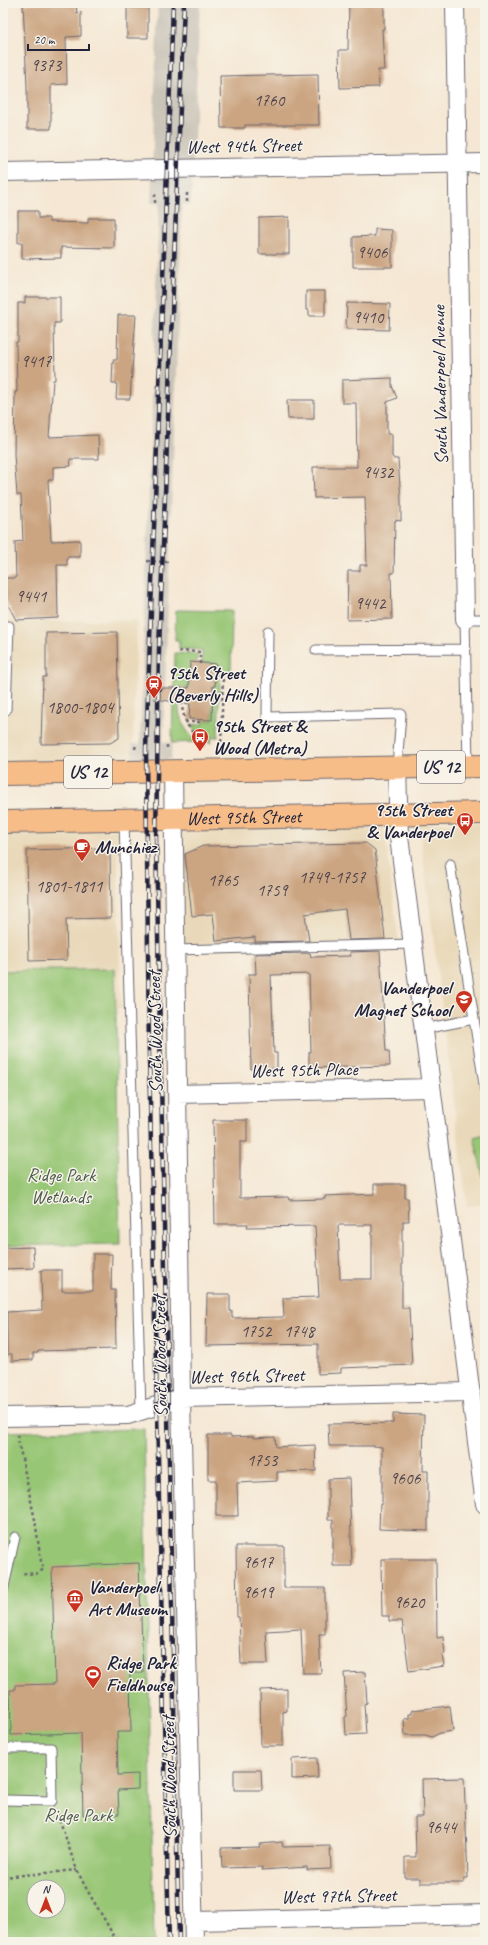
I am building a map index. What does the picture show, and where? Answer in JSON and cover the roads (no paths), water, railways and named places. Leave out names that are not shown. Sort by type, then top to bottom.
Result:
[{"type":"main road","name":"US 12","points":[[3,774],[477,766]]},
{"type":"main road","name":"West 95th Street","points":[[3,822],[485,813]]},
{"type":"street","name":"South Vanderpoel Avenue","points":[[455,3],[465,619]]},
{"type":"street","name":"West 94th Street","points":[[3,172],[485,163]]},
{"type":"street","points":[[397,767],[397,815],[485,1504]]},
{"type":"street","name":"South Wood Street","points":[[174,770],[173,818],[181,1398],[194,1942]]},
{"type":"street","name":"West 95th Place","points":[[177,1094],[431,1088]]},
{"type":"street","name":"West 96th Street","points":[[3,1417],[128,1415],[181,1398],[471,1392]]},
{"type":"street","name":"West 97th Street","points":[[194,1921],[485,1914]]},
{"type":"lane","points":[[465,619],[485,619]]},
{"type":"lane","name":"South Vanderpoel Avenue","points":[[465,619],[466,649],[477,766]]},
{"type":"lane","points":[[3,710],[6,710],[6,626]]},
{"type":"lane","points":[[268,631],[267,717],[401,714],[397,767]]},
{"type":"lane","points":[[316,650],[466,649]]},
{"type":"lane","points":[[124,820],[141,1411]]},
{"type":"lane","points":[[450,864],[485,1091]]},
{"type":"lane","points":[[175,950],[413,944]]},
{"type":"lane","points":[[424,1029],[474,1019]]},
{"type":"lane","points":[[3,1591],[15,1537]]},
{"type":"lane","points":[[3,1748],[51,1748],[52,1801],[3,1800]]},
{"type":"railway","points":[[169,1942],[149,1056],[146,749],[173,3]]},
{"type":"railway","points":[[179,1942],[156,839],[159,650],[184,3]]},
{"type":"place","name":"95th Street (Beverly Hills)","points":[[154,699]]},
{"type":"place","name":"95th Street & Wood (Metra)","points":[[200,752]]},
{"type":"place","name":"95th Street & Vanderpoel","points":[[465,836]]},
{"type":"place","name":"Munchiez","points":[[82,862]]},
{"type":"place","name":"Vanderpoel Magnet School","points":[[464,1014]]},
{"type":"place","name":"Vanderpoel Art Museum","points":[[75,1613]]},
{"type":"place","name":"Ridge Park Fieldhouse","points":[[93,1689]]},
{"type":"park label","name":"Ridge Park Wetlands","points":[[61,1186]]},
{"type":"park label","name":"Ridge Park","points":[[78,1815]]}]
